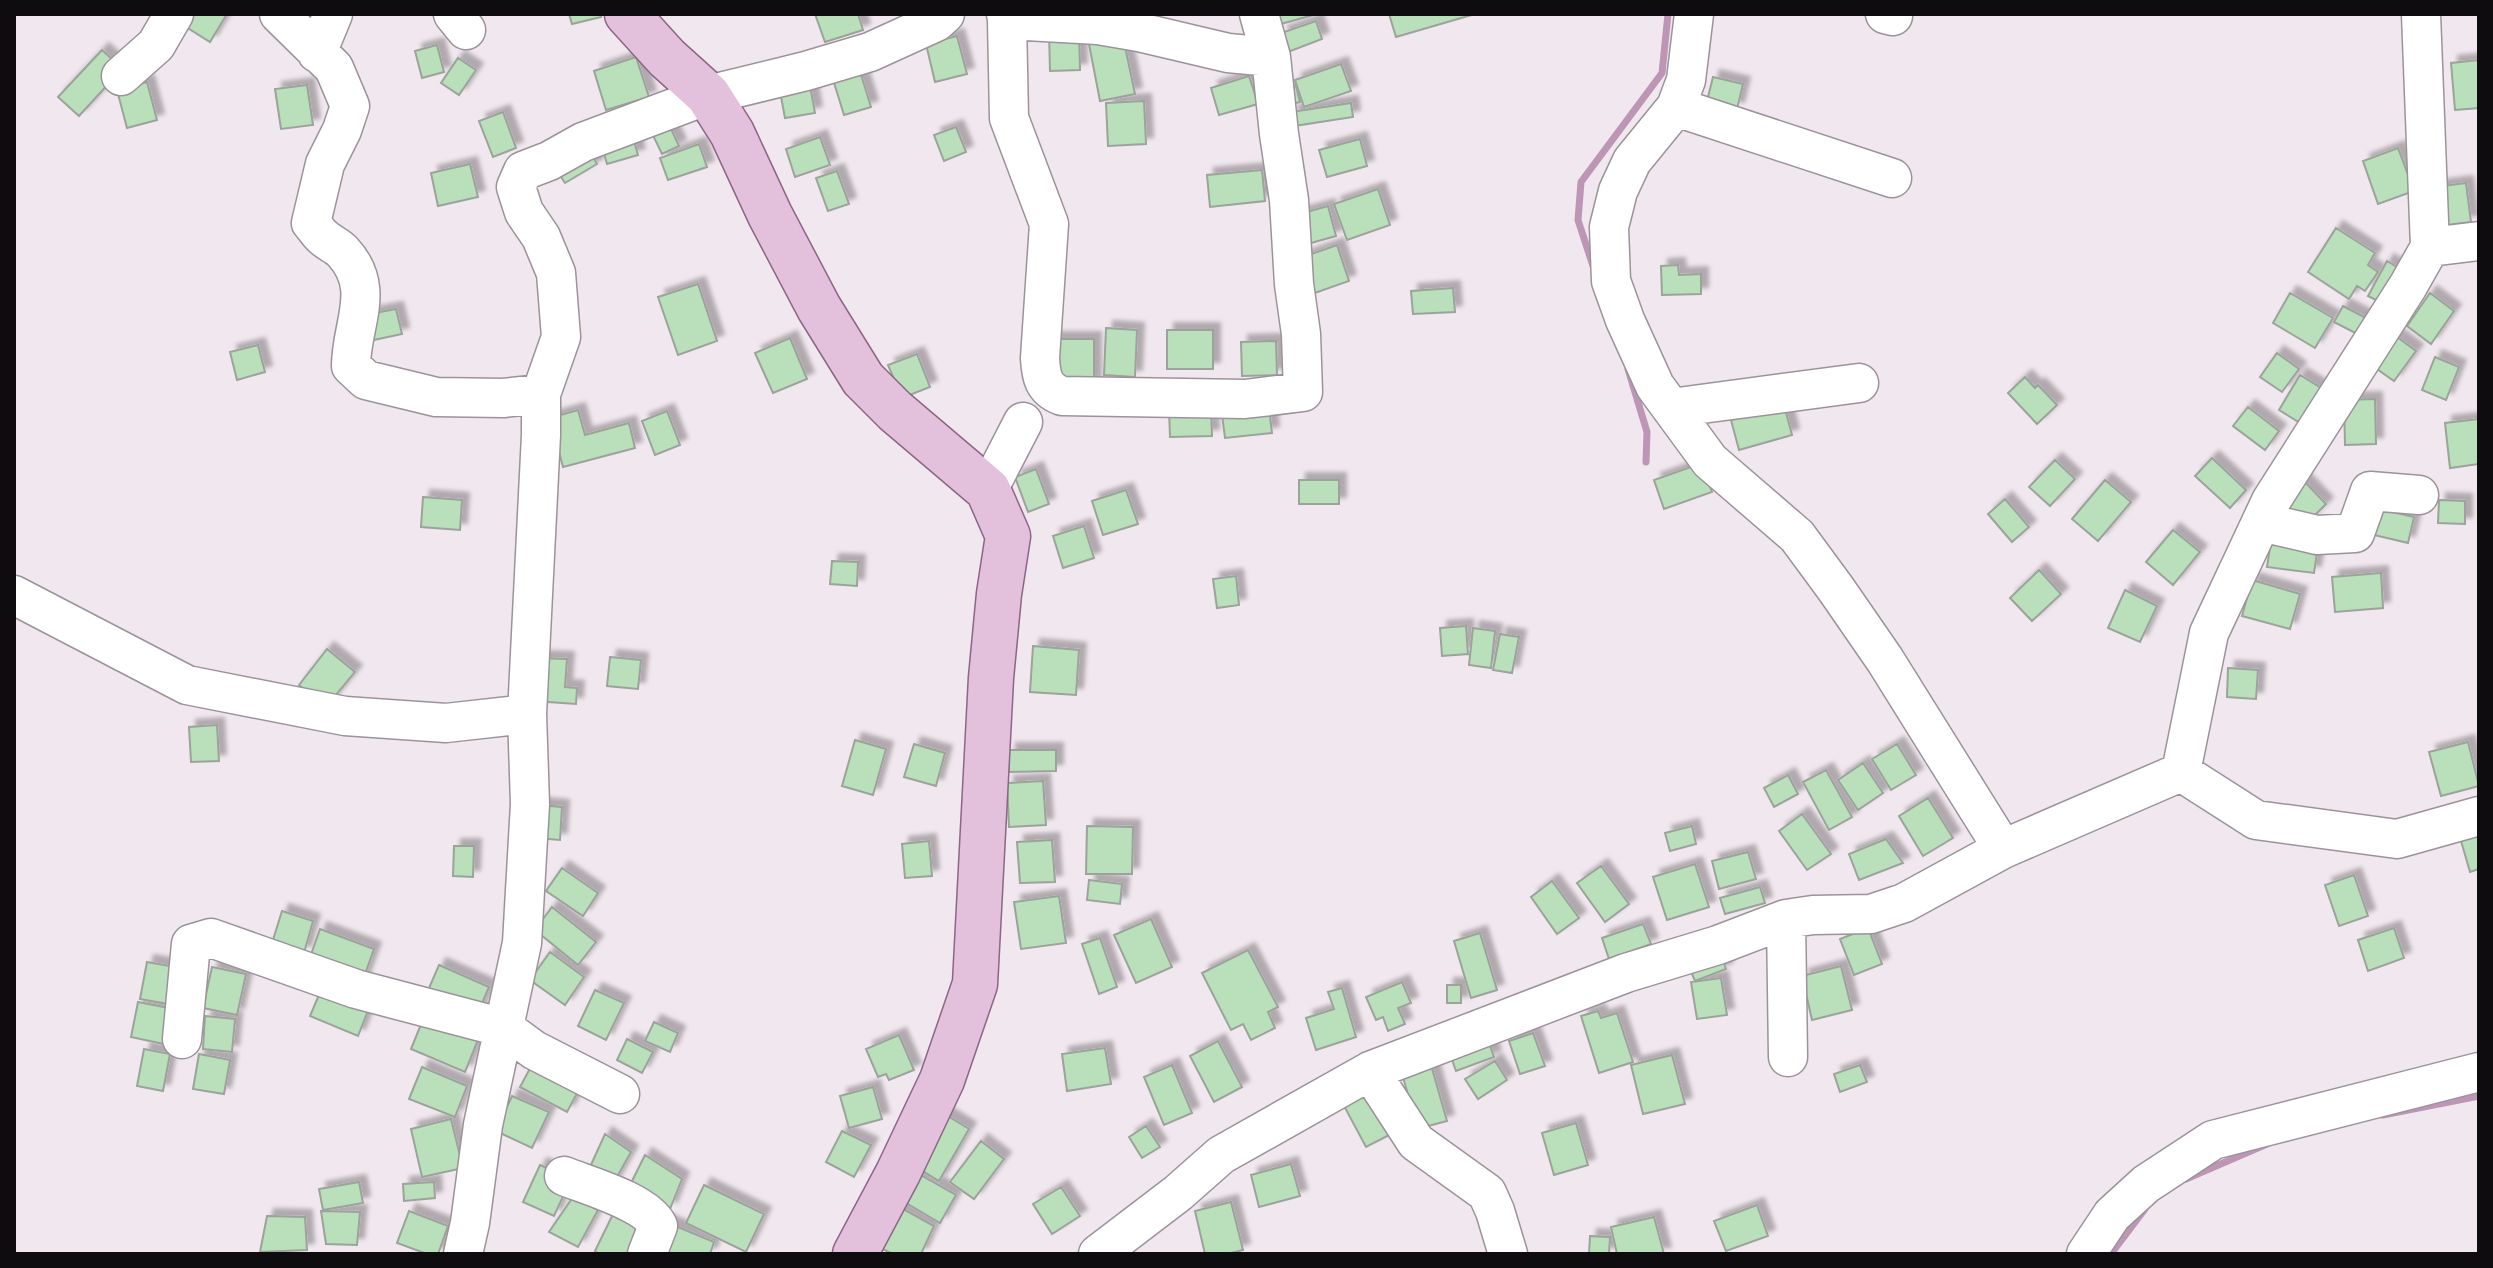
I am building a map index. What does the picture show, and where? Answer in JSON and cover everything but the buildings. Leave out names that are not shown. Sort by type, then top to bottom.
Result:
[{"type":"main road","points":[[627,14],[667,58],[708,95],[732,133],[770,215],[819,308],[863,379],[895,411],[988,490],[1008,536],[991,678],[975,984],[942,1080],[855,1254]]},
{"type":"street","points":[[121,76],[156,45],[174,14]]},
{"type":"street","points":[[279,14],[334,68],[350,106],[325,164],[311,223],[322,237],[341,249],[357,269],[362,299],[351,344],[351,366],[366,380],[436,397],[503,398],[541,394]]},
{"type":"street","points":[[317,53],[333,14]]},
{"type":"street","points":[[463,1254],[483,1125],[522,943],[530,804],[527,714],[541,394],[561,337],[556,273],[541,237],[524,212],[516,187],[523,171],[583,142],[708,95],[870,52],[936,22],[945,14]]},
{"type":"street","points":[[1259,14],[1271,57],[1289,200],[1303,392],[1245,399],[1062,396],[1053,393],[1041,376],[1040,346],[1049,224],[1009,118],[1006,17],[1098,25],[1145,23],[1228,53],[1271,57]]},
{"type":"street","points":[[1694,14],[1686,80],[1676,107],[1632,161],[1618,191],[1609,227],[1611,281],[1625,320],[1655,386],[1710,461],[1797,536],[1885,660],[2003,849]]},
{"type":"street","points":[[2181,772],[2209,633],[2261,522],[2271,501],[2430,247],[2421,14]]},
{"type":"street","points":[[1676,107],[1892,178]]},
{"type":"street","points":[[2430,247],[2479,241]]},
{"type":"street","points":[[1671,408],[1859,383]]},
{"type":"street","points":[[988,490],[1023,422]]},
{"type":"street","points":[[2261,522],[2317,535],[2355,533],[2370,491],[2419,495]]},
{"type":"street","points":[[14,595],[187,685],[345,716],[446,723],[527,714]]},
{"type":"street","points":[[1098,1254],[1178,1193],[1221,1155],[1370,1071],[1626,973],[1718,945],[1786,919],[1813,915],[1871,914],[1904,903],[2003,849],[2181,772]]},
{"type":"street","points":[[2181,772],[2256,820],[2397,839],[2479,816]]},
{"type":"street","points":[[1786,919],[1788,1057]]},
{"type":"street","points":[[182,1039],[191,944],[211,938],[356,989],[504,1028],[534,1050],[620,1094]]},
{"type":"street","points":[[1370,1071],[1416,1142],[1487,1193],[1508,1254]]},
{"type":"street","points":[[2086,1254],[2112,1215],[2146,1184],[2213,1140],[2479,1072]]},
{"type":"street","points":[[564,1176],[609,1193],[654,1216],[658,1226],[647,1254]]},
{"type":"waterway","points":[[1593,266],[1578,220],[1581,182],[1662,73],[1668,14]]},
{"type":"waterway","points":[[1628,369],[1647,432],[1646,462]]},
{"type":"waterway","points":[[2383,1115],[2479,1096]]},
{"type":"waterway","points":[[2186,1179],[2267,1144]]},
{"type":"waterway","points":[[2111,1254],[2145,1209]]}]
